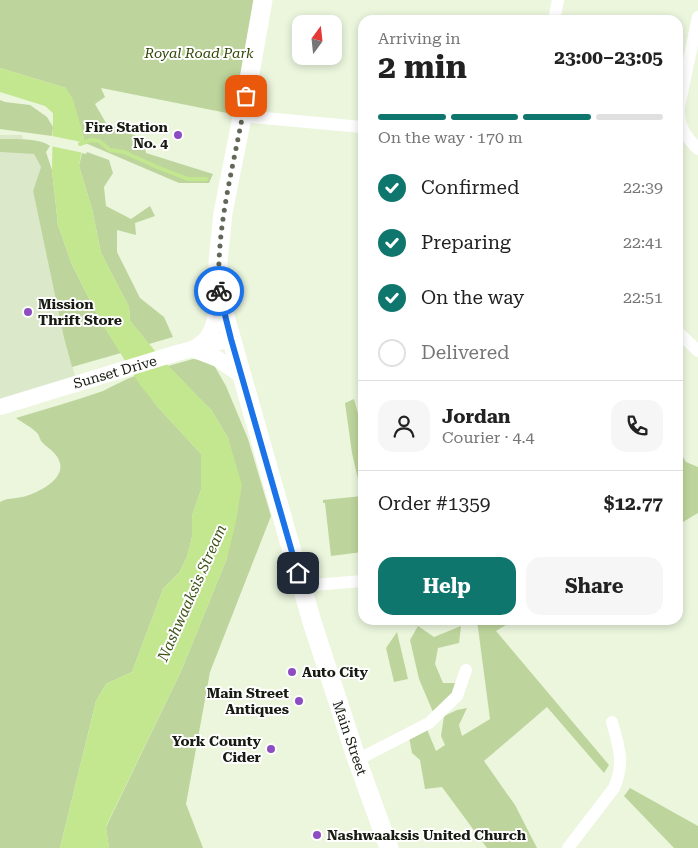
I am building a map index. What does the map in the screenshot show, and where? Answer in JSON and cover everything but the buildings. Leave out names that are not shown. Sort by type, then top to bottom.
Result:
[{"type":"main road","name":"Main Street","points":[[262,0],[223,213],[218,261],[219,295],[301,586],[357,760],[389,848]]},
{"type":"street","points":[[555,15],[558,0]]},
{"type":"street","points":[[683,84],[698,17]]},
{"type":"street","points":[[242,116],[358,127]]},
{"type":"street","points":[[683,133],[698,150]]},
{"type":"street","points":[[185,351],[204,342],[210,336],[219,295]]},
{"type":"street","points":[[683,337],[698,351]]},
{"type":"street","name":"Sunset Drive","points":[[0,403],[231,339]]},
{"type":"street","points":[[185,351],[218,359],[242,376]]},
{"type":"street","points":[[301,586],[358,582]]},
{"type":"street","points":[[357,760],[429,723],[458,696],[466,670]]},
{"type":"street","points":[[568,848],[614,788],[618,779],[621,768],[621,755],[612,722]]},
{"type":"shaded area","points":[[0,135],[22,135],[26,153],[34,154],[41,167],[33,191],[64,338],[77,383],[0,407]]},
{"type":"green space","name":"Royal Road Park","points":[[0,0],[263,0],[242,116],[101,88],[105,97],[95,104],[106,123],[143,139],[146,153],[213,174],[209,183],[179,183],[83,142],[84,138],[66,88],[0,68]]},
{"type":"green space","points":[[0,100],[30,105],[47,117],[53,127],[52,136],[0,129]]},
{"type":"green space","points":[[0,139],[33,140],[50,146],[46,152],[52,170],[58,225],[72,265],[100,320],[121,353],[72,367],[64,338],[33,191],[41,167],[34,154],[0,152]]},
{"type":"green space","points":[[87,152],[109,160],[113,173],[104,187],[106,206],[131,219],[150,206],[155,216],[135,223],[136,235],[117,230],[117,252],[140,298],[164,317],[173,337],[149,344],[130,321],[129,307],[101,253],[92,209],[79,166],[82,153],[86,154]]},
{"type":"green space","points":[[193,359],[205,360],[215,367],[226,386],[248,439],[271,516],[210,672],[186,804],[203,848],[109,848],[106,827],[182,669],[227,558],[234,461],[228,438],[212,411],[168,366]]},
{"type":"green space","points":[[135,376],[157,406],[201,454],[201,490],[192,516],[192,537],[187,557],[179,573],[163,589],[132,672],[106,684],[96,701],[60,848],[0,848],[0,502],[25,496],[42,489],[54,480],[60,468],[55,454],[41,441],[38,434],[16,418],[103,391]]},
{"type":"green space","points":[[354,399],[358,414],[358,479],[352,453],[345,403]]},
{"type":"green space","points":[[683,457],[686,462],[698,467],[698,513],[683,522]]},
{"type":"green space","points":[[358,496],[358,553],[331,556],[325,503],[323,503],[323,500]]},
{"type":"green space","points":[[478,625],[506,625],[496,631],[609,765],[604,773],[547,707],[484,761],[515,805],[537,848],[487,848],[442,787],[425,789],[420,760],[412,753],[409,737],[426,727],[436,751],[445,745],[441,736],[444,716],[467,708],[459,725],[462,736],[490,719]]},
{"type":"green space","points":[[418,626],[434,637],[461,626],[459,643],[438,648],[435,664],[443,683],[455,683],[451,697],[433,712],[419,679],[410,640]]},
{"type":"green space","points":[[397,632],[408,679],[394,682],[386,648]]},
{"type":"green space","points":[[630,788],[698,826],[698,848],[674,848],[624,796]]},
{"type":"water","name":"Nashwaaksis Stream","points":[[0,68],[66,88],[73,99],[84,138],[79,166],[92,209],[101,253],[129,307],[130,321],[161,358],[212,411],[228,438],[242,485],[236,522],[227,558],[182,669],[106,826],[109,848],[60,848],[96,701],[106,684],[132,672],[163,589],[179,573],[187,557],[192,537],[192,516],[201,490],[201,454],[140,385],[100,320],[72,265],[58,225],[52,170],[53,113],[45,106],[0,92]]},
{"type":"pier","points":[[52,136],[86,143],[84,153],[50,146]]},
{"type":"waterway","points":[[80,144],[91,140],[99,141],[110,150],[124,152],[188,179],[206,179]]},
{"type":"way so far","points":[[219,291],[218,261],[223,213],[246,96]]},
{"type":"place","name":"Fire Station No. 4","points":[[178,135]]},
{"type":"place","name":"Mission Thrift Store","points":[[28,312]]},
{"type":"place","name":"Auto City","points":[[292,672]]},
{"type":"place","name":"Main Street Antiques","points":[[299,701]]},
{"type":"place","name":"York County Cider","points":[[271,749]]},
{"type":"place","name":"Nashwaaksis United Church","points":[[317,835]]},
{"type":"route","points":[[219,291],[298,573]]}]
